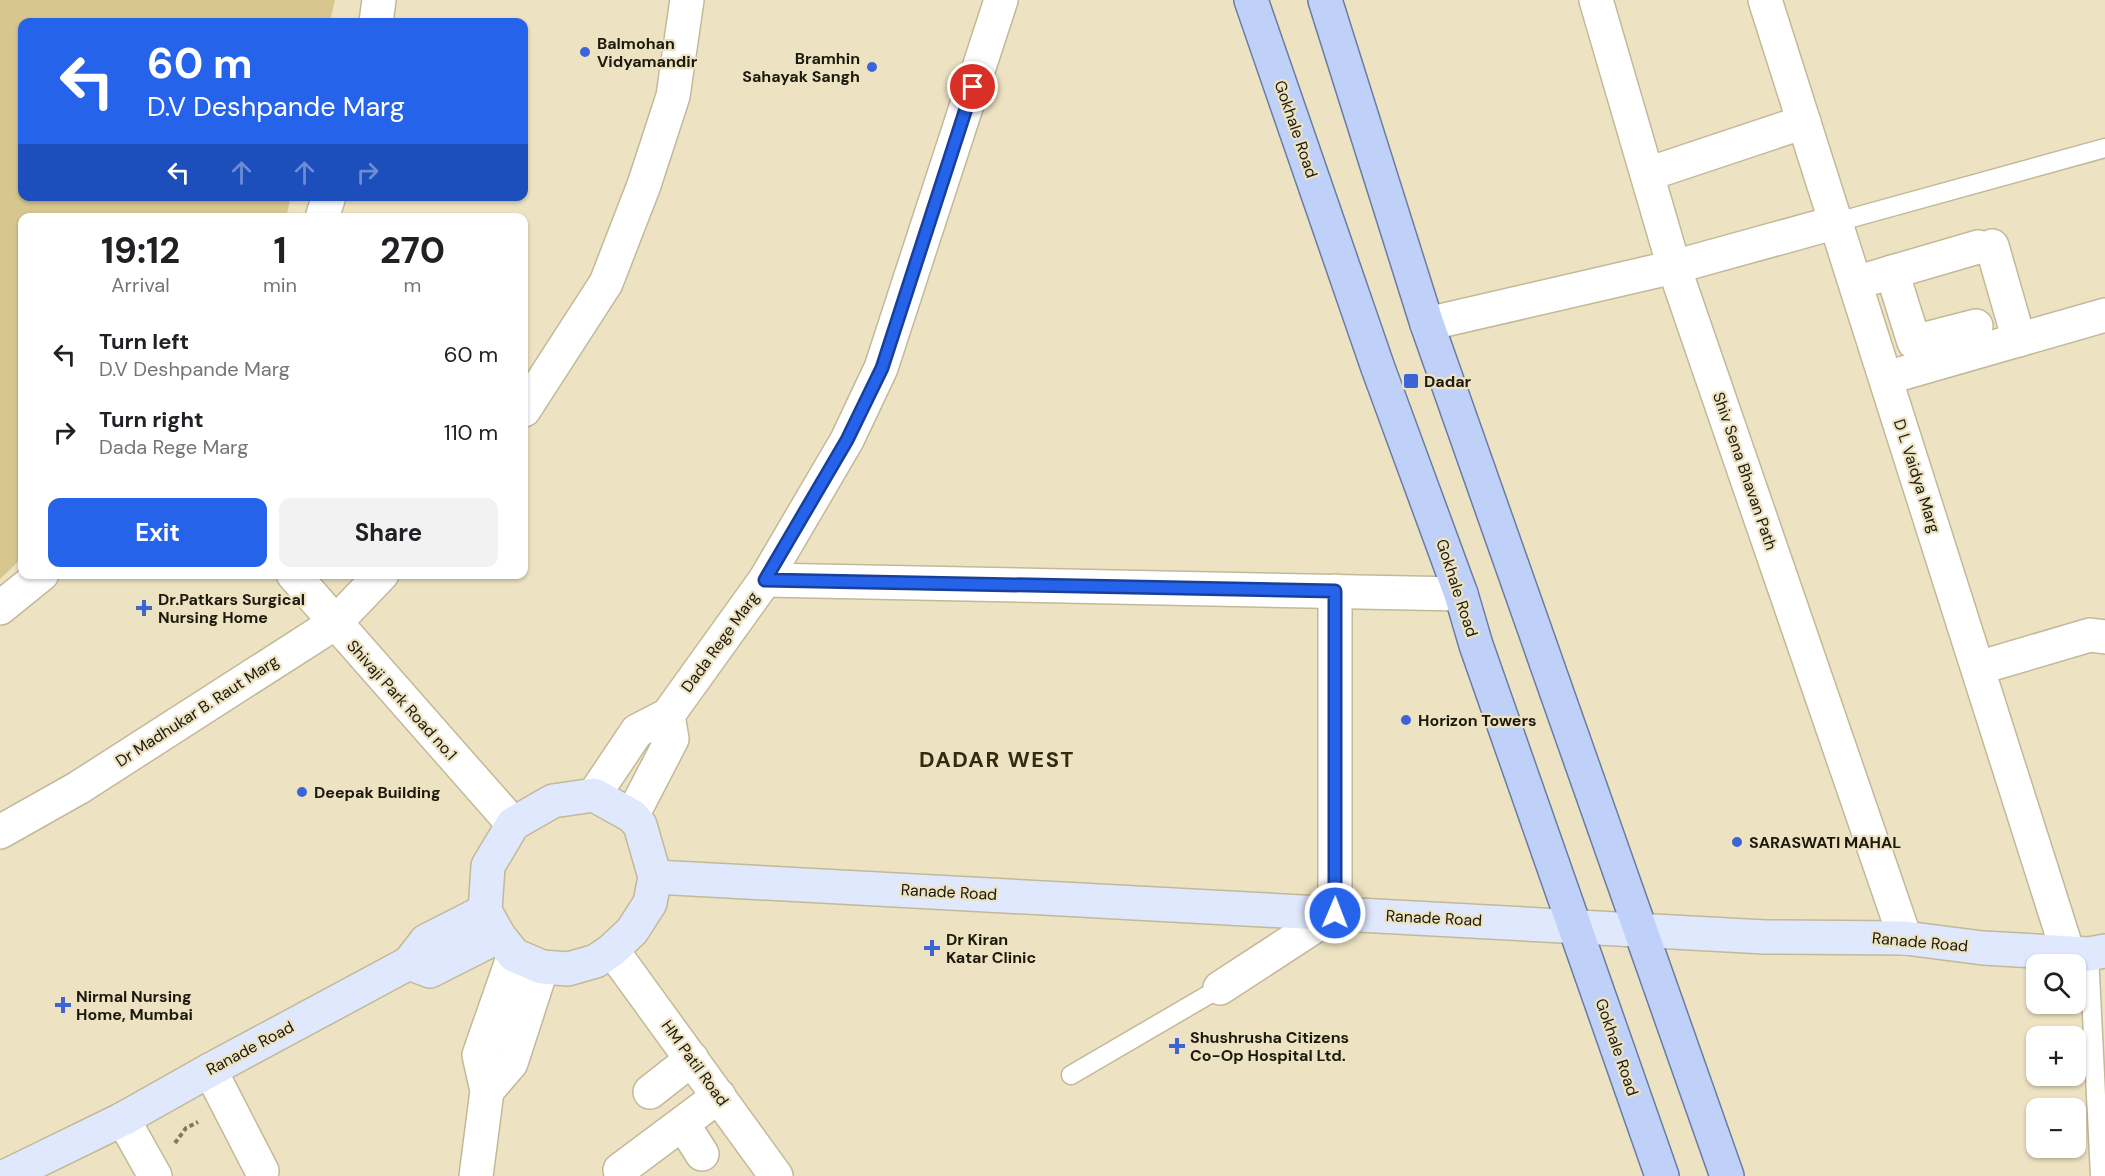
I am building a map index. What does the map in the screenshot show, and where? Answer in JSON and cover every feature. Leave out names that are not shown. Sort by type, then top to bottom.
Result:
[{"type":"main road","name":"Gokhale Road","points":[[1251,0],[1378,368],[1461,594],[1476,645],[1662,1176]]},
{"type":"main road","points":[[1325,0],[1427,324],[1727,1176]]},
{"type":"street","points":[[377,18],[379,0]]},
{"type":"street","points":[[528,404],[606,283],[644,185],[673,96],[687,0]]},
{"type":"street","name":"Dada Rege Marg","points":[[668,716],[765,580],[847,440],[882,368],[1001,0]]},
{"type":"street","name":"Shiv Sena Bhavan Path","points":[[1596,0],[1674,267],[1905,938]]},
{"type":"street","name":"D L Vaidya Marg","points":[[1765,0],[1978,668],[2087,952]]},
{"type":"street","points":[[1648,174],[1804,122]]},
{"type":"street","points":[[1427,324],[1674,267],[1837,222]]},
{"type":"street","points":[[1859,292],[1895,281],[1985,246],[2019,340]]},
{"type":"street","points":[[1895,281],[1914,342],[1976,326]]},
{"type":"street","points":[[1886,378],[2105,315]]},
{"type":"street","points":[[0,608],[36,579]]},
{"type":"street","name":"Shivaji Park Road no.1","points":[[297,579],[513,824]]},
{"type":"street","name":"Dr Madhukar B. Raut Marg","points":[[0,832],[78,788],[335,624],[377,579]]},
{"type":"street","points":[[765,580],[1461,594]]},
{"type":"street","points":[[1220,988],[1335,913],[1335,591]]},
{"type":"street","points":[[1978,668],[2090,635],[2105,637]]},
{"type":"street","points":[[594,795],[637,730],[668,716],[672,739],[632,816]]},
{"type":"street","points":[[476,1176],[488,1091],[511,1063],[510,942],[488,866],[513,824],[553,801],[594,795],[632,816],[640,825],[656,877],[650,903],[632,931],[596,962],[568,969],[510,942]]},
{"type":"street","name":"Ranade Road","points":[[656,877],[1640,929],[1765,938],[1905,938],[1983,948],[2087,952]]},
{"type":"street","name":"Ranade Road","points":[[6,1176],[123,1119],[204,1072],[409,963],[426,941],[510,942]]},
{"type":"street","name":"HM Patil Road","points":[[612,950],[776,1176]]},
{"type":"street","points":[[691,1136],[655,1089],[692,1059]]},
{"type":"street","points":[[204,1072],[222,1112],[262,1171]]},
{"type":"street","points":[[624,1173],[691,1136],[722,1100]]},
{"type":"street","points":[[123,1119],[155,1176]]},
{"type":"lane","points":[[1837,222],[2105,148]]},
{"type":"lane","points":[[2087,952],[2100,1176]]},
{"type":"lane","points":[[1071,1076],[1220,988]]},
{"type":"path","points":[[173,1149],[186,1128],[222,1112]]},
{"type":"shaded area","points":[[0,0],[335,0],[331,18],[18,18],[18,201],[290,201],[287,213],[18,213],[18,562],[0,579]]},
{"type":"place","name":"Balmohan Vidyamandir","points":[[585,52]]},
{"type":"place","name":"Bramhin Sahayak Sangh","points":[[872,67]]},
{"type":"place","name":"Dadar","points":[[1411,381]]},
{"type":"place","name":"Dr.Patkars Surgical Nursing Home","points":[[144,608]]},
{"type":"place","name":"Horizon Towers","points":[[1406,720]]},
{"type":"place","name":"Deepak Building","points":[[302,792]]},
{"type":"place","name":"SARASWATI MAHAL","points":[[1737,842]]},
{"type":"place","name":"Dr Kiran Katar Clinic","points":[[932,948]]},
{"type":"place","name":"Nirmal Nursing Home, Mumbai","points":[[63,1005]]},
{"type":"place","name":"Shushrusha Citizens Co-Op Hospital Ltd.","points":[[1177,1046]]},
{"type":"district","name":"DADAR WEST","points":[[997,759]]},
{"type":"route","points":[[973,87],[882,368],[847,440],[765,580],[1335,591],[1335,913]]}]
